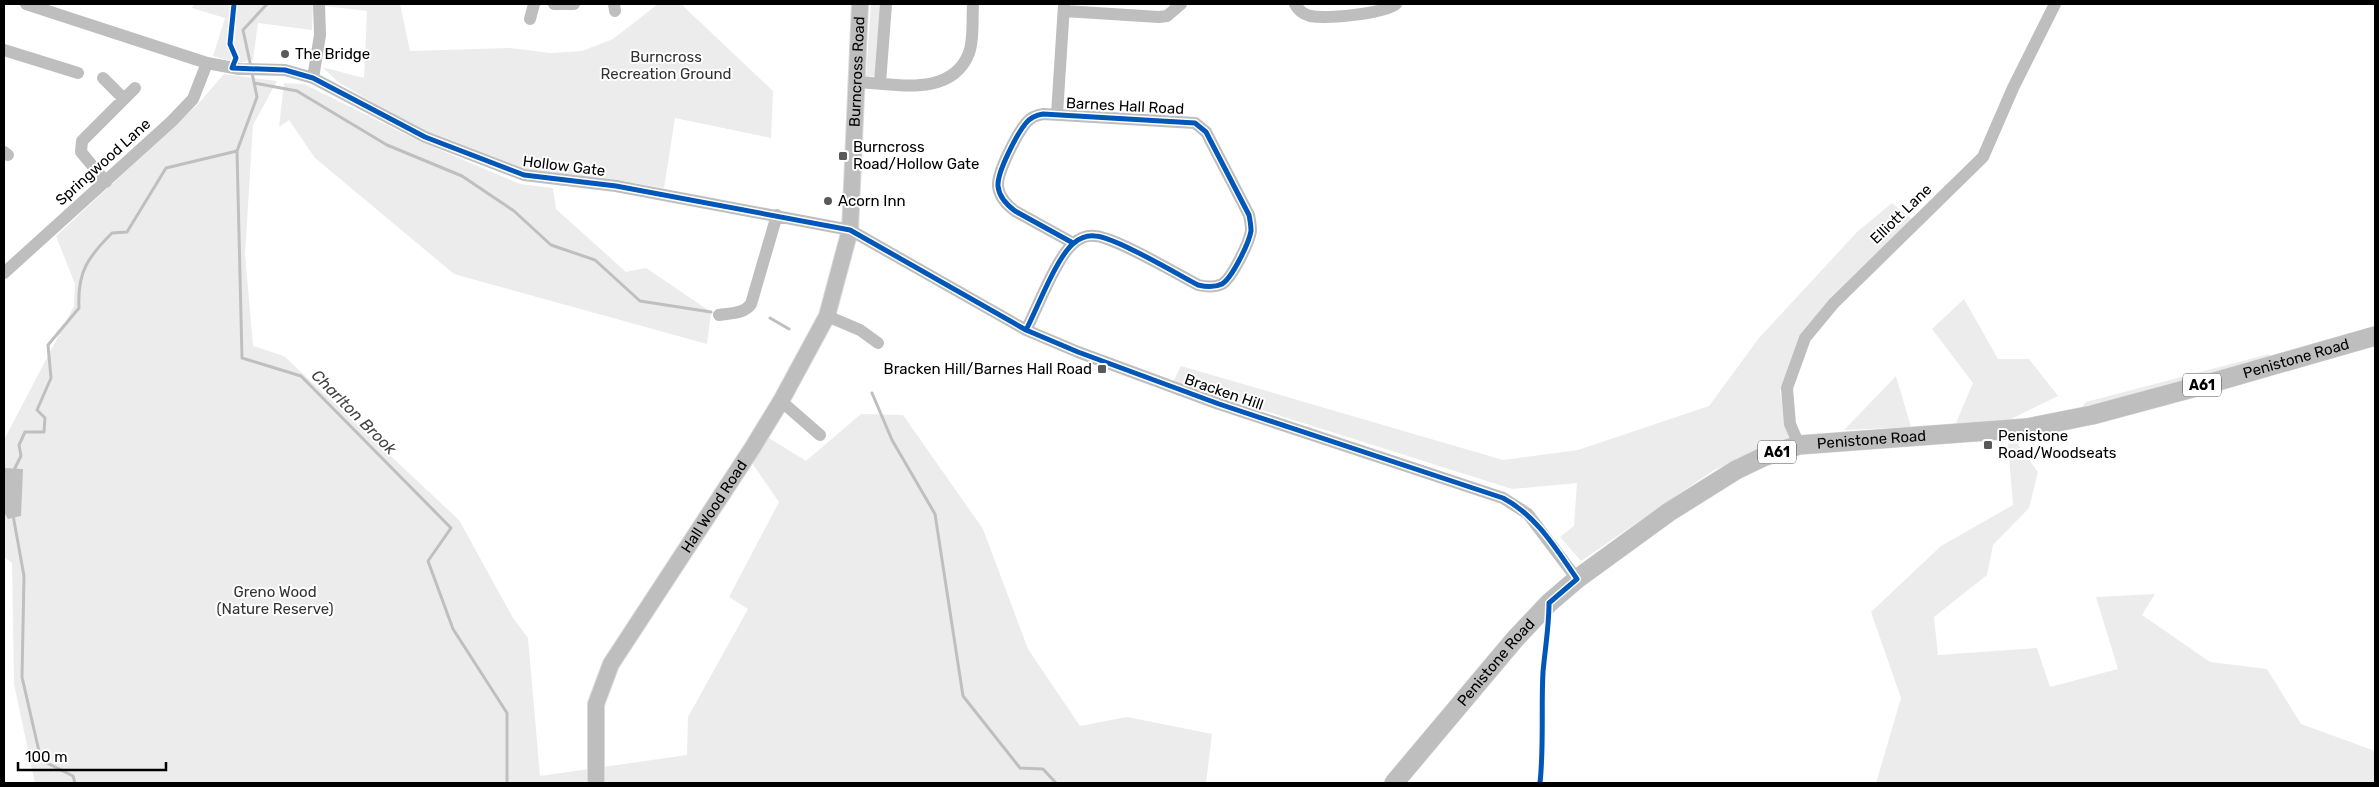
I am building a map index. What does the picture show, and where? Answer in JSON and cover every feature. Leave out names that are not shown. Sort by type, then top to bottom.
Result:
[{"type":"highway","name":"Penistone Road","points":[[1394,783],[1515,639],[1549,603],[1577,579],[1669,512],[1736,470],[1763,457],[1799,445],[2027,428],[2092,415],[2375,336]]},
{"type":"main road","name":"Burncross Road","points":[[850,230],[860,4]]},
{"type":"main road","name":"Hall Wood Road","points":[[596,783],[596,704],[611,664],[736,475],[781,402],[827,316],[850,230]]},
{"type":"street","name":"Hollow Gate","points":[[26,4],[207,62],[238,69],[267,68],[285,70],[313,78],[425,137],[509,171],[540,178],[616,186],[850,230]]},
{"type":"street","points":[[313,78],[320,34],[319,4]]},
{"type":"street","points":[[530,19],[534,4]]},
{"type":"street","points":[[554,4],[574,4]]},
{"type":"street","points":[[880,83],[886,4]]},
{"type":"street","points":[[856,82],[933,85],[954,73],[969,53],[973,4]]},
{"type":"street","points":[[1057,114],[1064,8],[1159,17],[1167,16],[1181,4]]},
{"type":"street","points":[[1295,4],[1302,12],[1309,16],[1379,12],[1396,4]]},
{"type":"street","name":"Elliott Lane","points":[[1799,445],[1790,424],[1787,388],[1805,338],[1834,303],[1983,157],[2013,88],[2055,4]]},
{"type":"street","points":[[4,50],[78,73]]},
{"type":"street","name":"Springwood Lane","points":[[4,273],[172,122],[193,99],[207,62]]},
{"type":"street","points":[[103,78],[124,99]]},
{"type":"street","points":[[106,182],[82,152],[82,141],[135,88]]},
{"type":"street","name":"Barnes Hall Road","points":[[1057,114],[1195,123],[1206,132],[1249,215],[1251,223],[1248,241],[1229,277],[1222,284],[1215,286],[1198,285],[1104,237],[1086,236],[1073,243],[1007,205],[999,193],[999,175],[1025,124],[1035,116],[1057,114]]},
{"type":"street","points":[[719,315],[740,312],[748,309],[751,304],[777,215]]},
{"type":"street","name":"Bracken Hill","points":[[850,230],[1026,330],[1085,355],[1219,404],[1503,498],[1528,514],[1577,579]]},
{"type":"street","points":[[1026,330],[1061,261],[1073,243]]},
{"type":"street","points":[[827,316],[860,330],[878,343]]},
{"type":"street","points":[[781,402],[820,435]]},
{"type":"green space","points":[[194,4],[313,4],[312,30],[258,23],[253,60],[239,63],[213,56],[225,18],[192,8]]},
{"type":"green space","name":"Burncross Recreation Ground","points":[[324,4],[400,4],[410,51],[510,48],[551,53],[582,51],[613,39],[658,4],[681,4],[773,91],[771,138],[675,118],[664,188],[623,181],[526,173],[424,133],[338,82],[322,67],[364,78],[367,11],[324,6]]},
{"type":"green space","points":[[871,4],[881,4],[875,76],[866,77]]},
{"type":"green space","name":"Greno Wood (Nature Reserve)","points":[[224,74],[277,81],[253,125],[245,254],[253,346],[284,356],[459,520],[513,618],[528,638],[540,776],[687,755],[688,717],[748,609],[729,597],[779,502],[752,463],[769,438],[806,461],[861,414],[903,415],[983,529],[1028,649],[1080,726],[1127,717],[1212,734],[1206,783],[35,783],[14,684],[12,563],[4,557],[4,440],[74,306],[75,284],[56,236],[198,104]]},
{"type":"green space","points":[[284,83],[304,84],[419,141],[520,184],[553,188],[556,209],[626,272],[646,268],[711,312],[707,344],[454,274],[315,158],[289,120],[279,127]]},
{"type":"green space","points":[[1892,203],[1912,219],[1832,296],[1800,338],[1780,391],[1789,439],[1714,470],[1581,561],[1560,537],[1574,526],[1577,483],[1512,489],[1173,382],[1181,366],[1503,460],[1578,450],[1709,406],[1759,338],[1857,232]]},
{"type":"green space","points":[[1964,299],[1998,359],[2029,359],[2058,396],[2009,420],[1981,424],[1956,423],[1973,383],[1932,329]]},
{"type":"green space","points":[[2269,354],[2270,357],[2249,364],[2082,407],[2086,402]]},
{"type":"green space","points":[[1896,376],[1911,427],[1844,430]]},
{"type":"green space","points":[[2017,443],[2038,472],[2029,508],[1993,545],[1987,575],[1934,617],[1938,655],[2037,648],[2050,687],[2118,669],[2096,597],[2155,594],[2142,615],[2210,662],[2267,669],[2301,724],[2375,751],[2375,783],[1876,783],[1901,698],[1871,612],[1941,546],[2013,505],[2008,444]]},
{"type":"shaded area","points":[[4,468],[23,469],[21,516],[8,519],[4,512]]},
{"type":"waterway","name":"Charlton Brook","points":[[251,67],[243,30],[267,4]]},
{"type":"waterway","name":"Charlton Brook","points":[[252,73],[257,97],[237,151],[242,358],[301,376],[451,528],[428,561],[453,629],[507,713],[507,783]]},
{"type":"waterway","points":[[254,83],[297,91],[387,145],[462,176],[514,211],[551,245],[595,260],[640,301],[711,312]]},
{"type":"waterway","points":[[13,472],[21,456],[19,445],[25,432],[44,432],[45,418],[37,410],[51,378],[48,345],[79,308],[80,284],[90,258],[112,233],[127,232],[166,168],[237,151]]},
{"type":"waterway","points":[[770,318],[789,329]]},
{"type":"waterway","points":[[872,393],[892,440],[935,514],[963,696],[1020,768],[1043,769],[1056,783]]},
{"type":"waterway","points":[[13,515],[24,576],[22,677],[41,760],[73,776],[75,783]]},
{"type":"cycle path","points":[[234,4],[230,44],[236,58],[232,68],[285,70],[313,78],[425,137],[524,175],[616,186],[850,230],[1026,330],[1078,352],[1219,404],[1503,498],[1515,505],[1545,534],[1577,579],[1549,603],[1543,672],[1540,783]]},
{"type":"cycle path","points":[[1026,330],[1061,259],[1074,243],[1081,238],[1086,236],[1104,238],[1131,249],[1198,285],[1213,287],[1222,284],[1235,268],[1247,244],[1251,227],[1249,215],[1206,132],[1195,123],[1038,115],[1026,123],[1013,144],[1001,172],[998,186],[1000,194],[1015,211],[1073,243]]},
{"type":"place","name":"The Bridge","points":[[285,54]]},
{"type":"place","name":"Burncross Road/Hollow Gate","points":[[843,156]]},
{"type":"place","name":"Acorn Inn","points":[[828,201]]},
{"type":"place","name":"Bracken Hill/Barnes Hall Road","points":[[1102,369]]},
{"type":"place","name":"Penistone Road/Woodseats","points":[[1988,445]]}]
